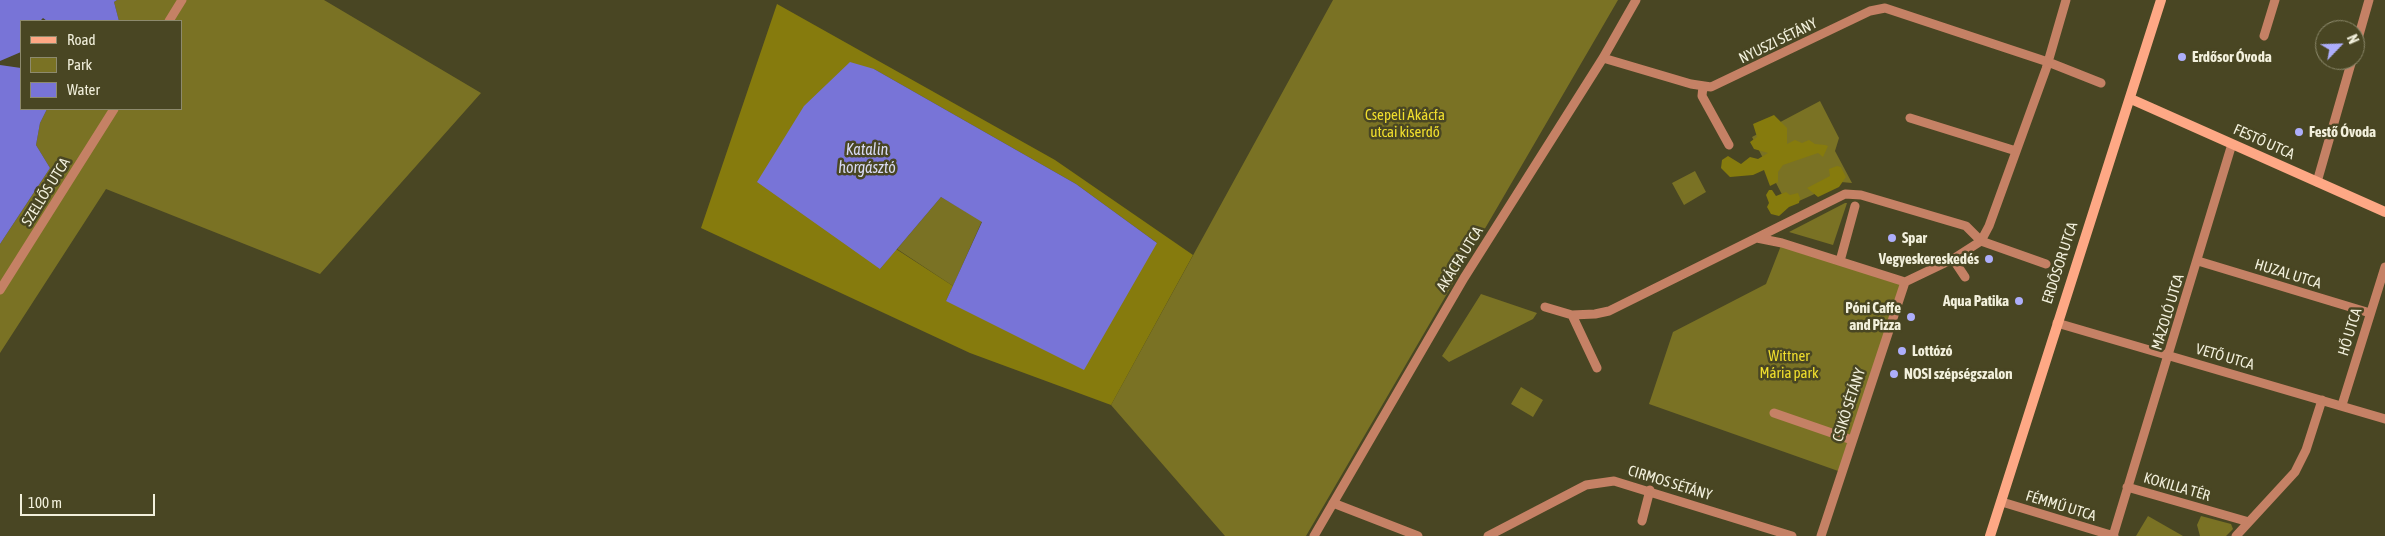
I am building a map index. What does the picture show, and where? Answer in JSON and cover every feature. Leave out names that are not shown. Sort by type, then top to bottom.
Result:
[{"type":"street","points":[[170,20],[182,0]]},
{"type":"street","name":"AKÁCFA UTCA","points":[[1314,536],[1464,278],[1603,58],[1636,0]]},
{"type":"street","points":[[1758,238],[1905,282],[1953,259],[1981,241],[1989,226],[2048,62],[2066,0]]},
{"type":"street","name":"ERDŐSOR UTCA","points":[[1990,536],[2057,323],[2131,99],[2161,0]]},
{"type":"street","points":[[2264,36],[2275,0]]},
{"type":"street","points":[[2363,20],[2369,0]]},
{"type":"street","name":"NYUSZI SÉTÁNY","points":[[1603,58],[1703,86],[1721,84],[1878,9],[1891,10],[2048,62],[2101,83]]},
{"type":"street","points":[[2316,182],[2349,70]]},
{"type":"street","points":[[1703,86],[1702,96],[1729,145]]},
{"type":"street","name":"FESTŐ UTCA","points":[[2131,99],[2385,212]]},
{"type":"street","name":"SZELLŐS UTCA","points":[[0,290],[113,110]]},
{"type":"street","points":[[1910,118],[2016,151]]},
{"type":"street","name":"MÁZOLÓ UTCA","points":[[2127,487],[2170,356],[2232,144]]},
{"type":"street","points":[[1545,307],[1572,315],[1609,311],[1836,198],[1852,194],[1966,226],[1981,241],[2046,264]]},
{"type":"street","points":[[1840,261],[1856,206]]},
{"type":"street","points":[[1953,259],[1965,277]]},
{"type":"street","name":"HUZAL UTCA","points":[[2198,261],[2370,313]]},
{"type":"street","name":"HŐ UTCA","points":[[2342,405],[2385,267]]},
{"type":"street","name":"CSIKÓ SÉTÁNY","points":[[1821,536],[1905,282]]},
{"type":"street","points":[[1572,315],[1597,368]]},
{"type":"street","name":"VETŐ UTCA","points":[[2057,323],[2385,418]]},
{"type":"street","points":[[2236,536],[2295,472],[2306,450],[2322,400]]},
{"type":"street","points":[[1774,413],[1852,440]]},
{"type":"street","name":"CIRMOS SÉTÁNY","points":[[1488,536],[1586,486],[1614,480],[1792,536]]},
{"type":"street","name":"KOKILLA TÉR","points":[[2113,536],[2127,487],[2249,522]]},
{"type":"street","points":[[1642,521],[1650,490]]},
{"type":"street","name":"FÉMMŰ UTCA","points":[[2002,502],[2113,536]]},
{"type":"street","points":[[1333,503],[1418,536]]},
{"type":"green space","points":[[117,0],[324,0],[481,93],[320,274],[106,189],[0,353],[0,244],[50,168],[36,145],[40,123],[46,110],[182,110],[182,20],[119,20],[114,2]]},
{"type":"green space","name":"Csepeli Akácfa utcai kiserdő","points":[[1333,0],[1618,0],[1306,536],[1225,536],[1111,405]]},
{"type":"green space","points":[[1820,101],[1839,138],[1835,151],[1852,183],[1841,182],[1788,206],[1752,137]]},
{"type":"green space","points":[[1695,171],[1706,192],[1684,205],[1672,183]]},
{"type":"green space","points":[[941,197],[982,221],[953,286],[897,249]]},
{"type":"green space","points":[[1847,203],[1833,245],[1789,232]]},
{"type":"green space","name":"Wittner Mária park","points":[[1782,243],[1905,282],[1841,472],[1649,404],[1673,332],[1766,284]]},
{"type":"green space","points":[[1481,294],[1537,313],[1533,319],[1449,362],[1442,356]]},
{"type":"green space","points":[[1521,387],[1543,400],[1533,417],[1511,404]]},
{"type":"green space","points":[[2148,516],[2183,536],[2136,536]]},
{"type":"green space","points":[[2201,516],[2231,524],[2233,529],[2226,536],[2200,536],[2197,525]]},
{"type":"shaded area","points":[[777,4],[1055,160],[1193,255],[1111,405],[970,353],[701,228]],"holes":[[[874,69],[1076,184],[1157,243],[946,301],[953,286],[896,249],[880,269]]]},
{"type":"shaded area","points":[[1774,115],[1787,128],[1787,144],[1795,140],[1802,143],[1809,140],[1815,144],[1828,146],[1823,157],[1818,153],[1783,165],[1778,172],[1778,182],[1770,186],[1764,170],[1753,175],[1730,177],[1721,168],[1722,160],[1728,156],[1741,164],[1750,157],[1758,159],[1768,153],[1754,149],[1750,142],[1757,137],[1753,124]]},
{"type":"shaded area","points":[[1837,166],[1841,167],[1846,177],[1839,187],[1818,197],[1807,188],[1830,176],[1829,169]]},
{"type":"shaded area","points":[[1769,190],[1772,190],[1776,196],[1786,192],[1790,195],[1798,193],[1799,203],[1789,207],[1779,216],[1771,214],[1767,207],[1769,203],[1766,195]]},
{"type":"water","points":[[0,0],[117,0],[114,2],[119,20],[46,20],[43,18],[41,20],[20,20],[20,52],[0,61]]},
{"type":"water","name":"Katalin horgásztó","points":[[850,62],[874,69],[1076,184],[1157,243],[1084,370],[946,301],[982,222],[941,197],[880,269],[757,182],[804,106]]},
{"type":"water","points":[[0,65],[20,68],[20,110],[46,110],[40,123],[36,145],[50,168],[0,244]]},
{"type":"place","name":"Erdősor Óvoda","points":[[2182,57]]},
{"type":"place","name":"Festő Óvoda","points":[[2299,132]]},
{"type":"place","name":"Spar","points":[[1892,238]]},
{"type":"place","name":"Vegyeskereskedés","points":[[1989,259]]},
{"type":"place","name":"Aqua Patika","points":[[2019,301]]},
{"type":"place","name":"Póni Caffe and Pizza","points":[[1911,317]]},
{"type":"place","name":"Lottózó","points":[[1902,351]]},
{"type":"place","name":"NOSI szépségszalon","points":[[1894,374]]}]
